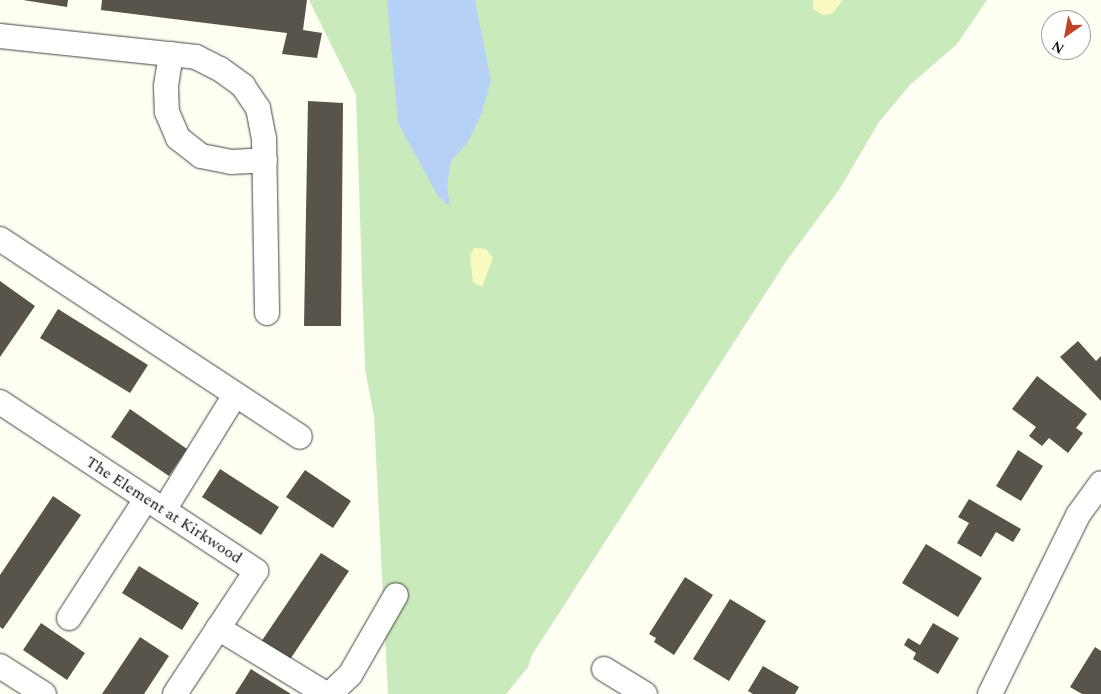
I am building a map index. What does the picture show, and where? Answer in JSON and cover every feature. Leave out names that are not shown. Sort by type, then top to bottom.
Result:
[{"type":"street","points":[[0,36],[196,57],[220,69],[243,86],[258,108],[265,160],[267,313]]},
{"type":"street","points":[[171,54],[166,87],[167,112],[178,138],[201,156],[231,162],[265,160]]},
{"type":"street","points":[[0,239],[300,437]]},
{"type":"street","points":[[69,618],[235,394]]},
{"type":"street","name":"The Element at Kirkwood","points":[[0,402],[256,571],[218,628],[182,692]]},
{"type":"street","points":[[990,694],[1074,523],[1101,483]]},
{"type":"street","points":[[218,628],[328,694],[350,675],[396,596]]},
{"type":"street","points":[[0,666],[33,691]]},
{"type":"street","points":[[604,669],[645,694]]},
{"type":"shaded area","points":[[309,0],[987,0],[957,44],[910,85],[879,122],[839,190],[787,260],[532,655],[528,667],[506,694],[388,694],[374,416],[365,369],[356,95]]},
{"type":"sand","points":[[813,0],[843,0],[832,14],[822,15],[813,9]]},
{"type":"sand","points":[[474,248],[486,249],[493,258],[482,287],[473,282],[470,255]]},
{"type":"water","points":[[387,0],[475,0],[491,81],[482,112],[468,142],[451,161],[447,185],[450,207],[438,196],[398,123]]},
{"type":"building","points":[[23,0],[68,0],[67,7]]},
{"type":"building","points":[[102,0],[307,0],[303,30],[322,33],[317,58],[282,54],[287,33],[101,10]]},
{"type":"building","points":[[308,101],[343,103],[341,326],[304,326]]},
{"type":"building","points":[[0,281],[35,306],[0,357]]},
{"type":"building","points":[[58,309],[148,365],[130,393],[40,338]]},
{"type":"building","points":[[1078,341],[1096,361],[1101,356],[1101,401],[1060,357]]},
{"type":"building","points":[[1037,376],[1087,414],[1076,428],[1083,433],[1068,453],[1049,438],[1042,446],[1029,436],[1036,427],[1012,409]]},
{"type":"building","points":[[130,409],[187,449],[169,476],[111,437]]},
{"type":"building","points":[[1018,450],[1043,466],[1021,501],[996,486]]},
{"type":"building","points":[[220,469],[279,507],[261,535],[202,497]]},
{"type":"building","points":[[305,470],[351,501],[333,528],[286,497]]},
{"type":"building","points":[[53,496],[81,515],[3,629],[0,627],[0,575]]},
{"type":"building","points":[[969,499],[1021,529],[1013,542],[996,532],[981,557],[957,543],[969,523],[958,517]]},
{"type":"building","points":[[926,544],[982,578],[958,617],[902,583]]},
{"type":"building","points":[[321,553],[349,571],[289,661],[261,642]]},
{"type":"building","points":[[139,566],[199,603],[182,630],[122,593]]},
{"type":"building","points":[[685,577],[713,595],[674,655],[654,642],[656,638],[649,634]]},
{"type":"building","points":[[730,599],[766,621],[729,681],[693,659]]},
{"type":"building","points":[[41,623],[85,653],[67,680],[23,650]]},
{"type":"building","points":[[933,623],[959,638],[938,674],[913,659],[916,653],[904,645],[908,638],[920,645]]},
{"type":"building","points":[[140,637],[169,656],[144,694],[102,694]]},
{"type":"building","points":[[1095,647],[1101,651],[1101,694],[1082,694],[1070,687]]},
{"type":"building","points":[[763,666],[799,687],[795,694],[753,694],[748,691]]},
{"type":"building","points":[[251,669],[291,694],[235,694]]}]
